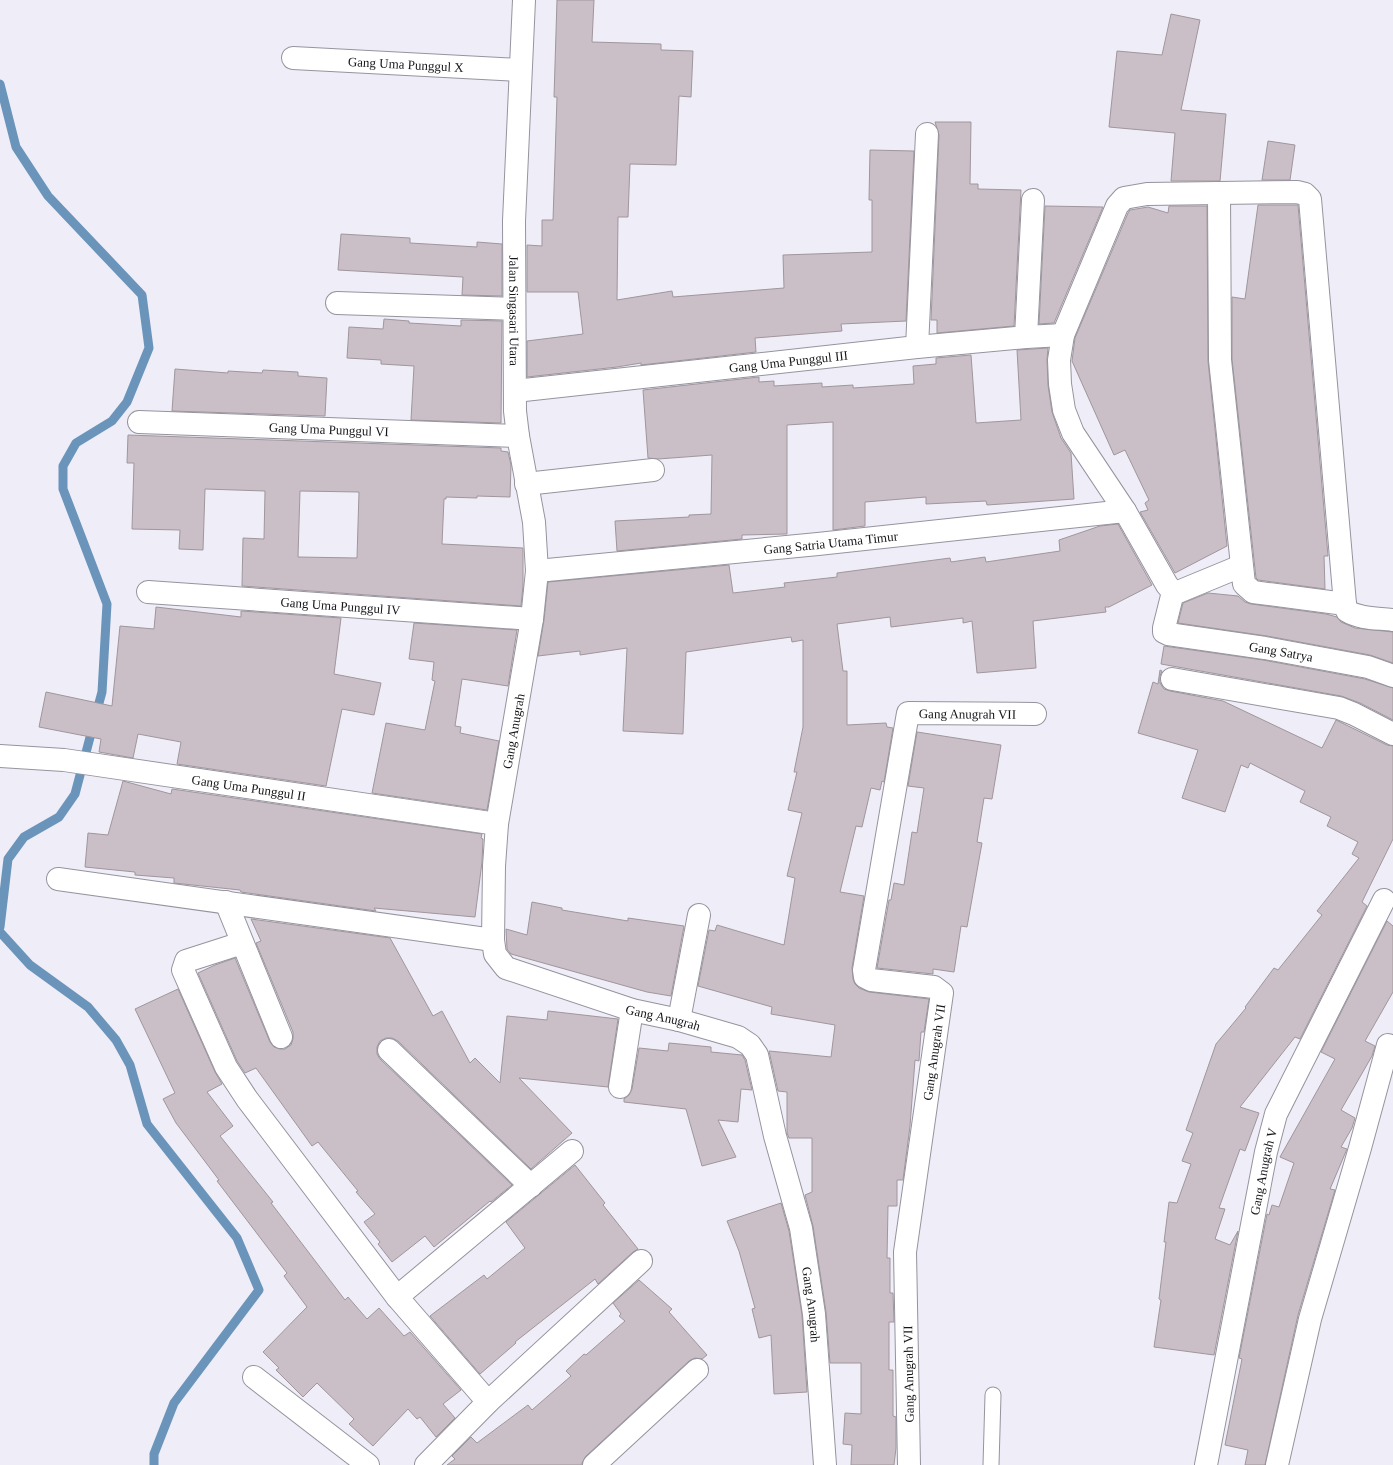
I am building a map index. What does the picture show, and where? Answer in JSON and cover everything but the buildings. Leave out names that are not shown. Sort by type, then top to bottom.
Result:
[{"type":"street","name":"Jalan Singasari Utara","points":[[524,0],[514,221],[515,411],[526,484],[534,522],[537,572],[532,620]]},
{"type":"street","name":"Gang Uma Punggul X","points":[[293,58],[520,70]]},
{"type":"street","points":[[917,347],[927,134]]},
{"type":"street","points":[[1241,566],[1178,592],[1173,592],[1167,586],[1125,511],[1074,433],[1064,410],[1060,384],[1059,360],[1063,335],[1117,206],[1124,198],[1147,194],[1297,192],[1305,194],[1311,202],[1345,604],[1347,610],[1354,615],[1393,620]]},
{"type":"street","points":[[1219,194],[1220,360],[1244,584],[1253,592],[1345,604]]},
{"type":"street","points":[[1026,337],[1033,200]]},
{"type":"street","points":[[337,303],[514,309]]},
{"type":"street","name":"Gang Uma Punggul III","points":[[515,390],[917,347],[1063,335]]},
{"type":"street","name":"Gang Uma Punggul VI","points":[[139,422],[518,436]]},
{"type":"street","points":[[526,484],[653,470]]},
{"type":"street","name":"Gang Satria Utama Timur","points":[[537,572],[834,543],[1125,511]]},
{"type":"street","name":"Gang Uma Punggul IV","points":[[148,592],[532,620]]},
{"type":"street","name":"Gang Satrya","points":[[1173,592],[1164,628],[1164,632],[1168,634],[1265,648],[1361,665],[1393,676]]},
{"type":"street","name":"Gang Anugrah","points":[[532,620],[497,824],[494,866],[493,940],[495,954],[506,968],[632,1010],[679,1020],[738,1037],[750,1045],[757,1055],[775,1136],[799,1221],[803,1244],[814,1314],[825,1465]]},
{"type":"street","points":[[1172,679],[1331,706],[1354,714],[1393,734]]},
{"type":"street","name":"Gang Anugrah VII","points":[[910,1465],[906,1252],[942,993],[934,986],[871,980],[865,976],[864,970],[908,713],[1034,714]]},
{"type":"street","name":"Gang Uma Punggul II","points":[[0,756],[64,760],[497,824]]},
{"type":"street","points":[[58,879],[493,940]]},
{"type":"street","name":"Gang Anugrah V","points":[[1206,1465],[1266,1152],[1276,1114],[1384,900]]},
{"type":"street","points":[[226,902],[280,1037]]},
{"type":"street","points":[[679,1020],[699,915]]},
{"type":"street","points":[[242,943],[186,961],[183,970],[226,1067],[247,1099],[397,1298],[488,1402]]},
{"type":"street","points":[[620,1088],[632,1010]]},
{"type":"street","points":[[1277,1465],[1310,1319],[1360,1148],[1388,1045]]},
{"type":"street","points":[[389,1050],[531,1186]]},
{"type":"street","points":[[397,1298],[572,1151]]},
{"type":"street","points":[[426,1465],[488,1402],[641,1260]]},
{"type":"street","points":[[594,1465],[697,1370]]},
{"type":"street","points":[[254,1377],[368,1465]]},
{"type":"lane","points":[[991,1465],[992,1395]]},
{"type":"waterway","points":[[0,84],[16,147],[48,196],[142,295],[149,348],[127,402],[112,421],[76,443],[63,466],[63,489],[107,604],[102,692],[96,714]]},
{"type":"waterway","points":[[0,927],[8,859],[24,837],[59,817],[75,794],[93,726]]},
{"type":"waterway","points":[[0,932],[30,965],[88,1007],[116,1040],[130,1065],[147,1124],[237,1238],[259,1290],[174,1403],[154,1454],[154,1465]]}]
